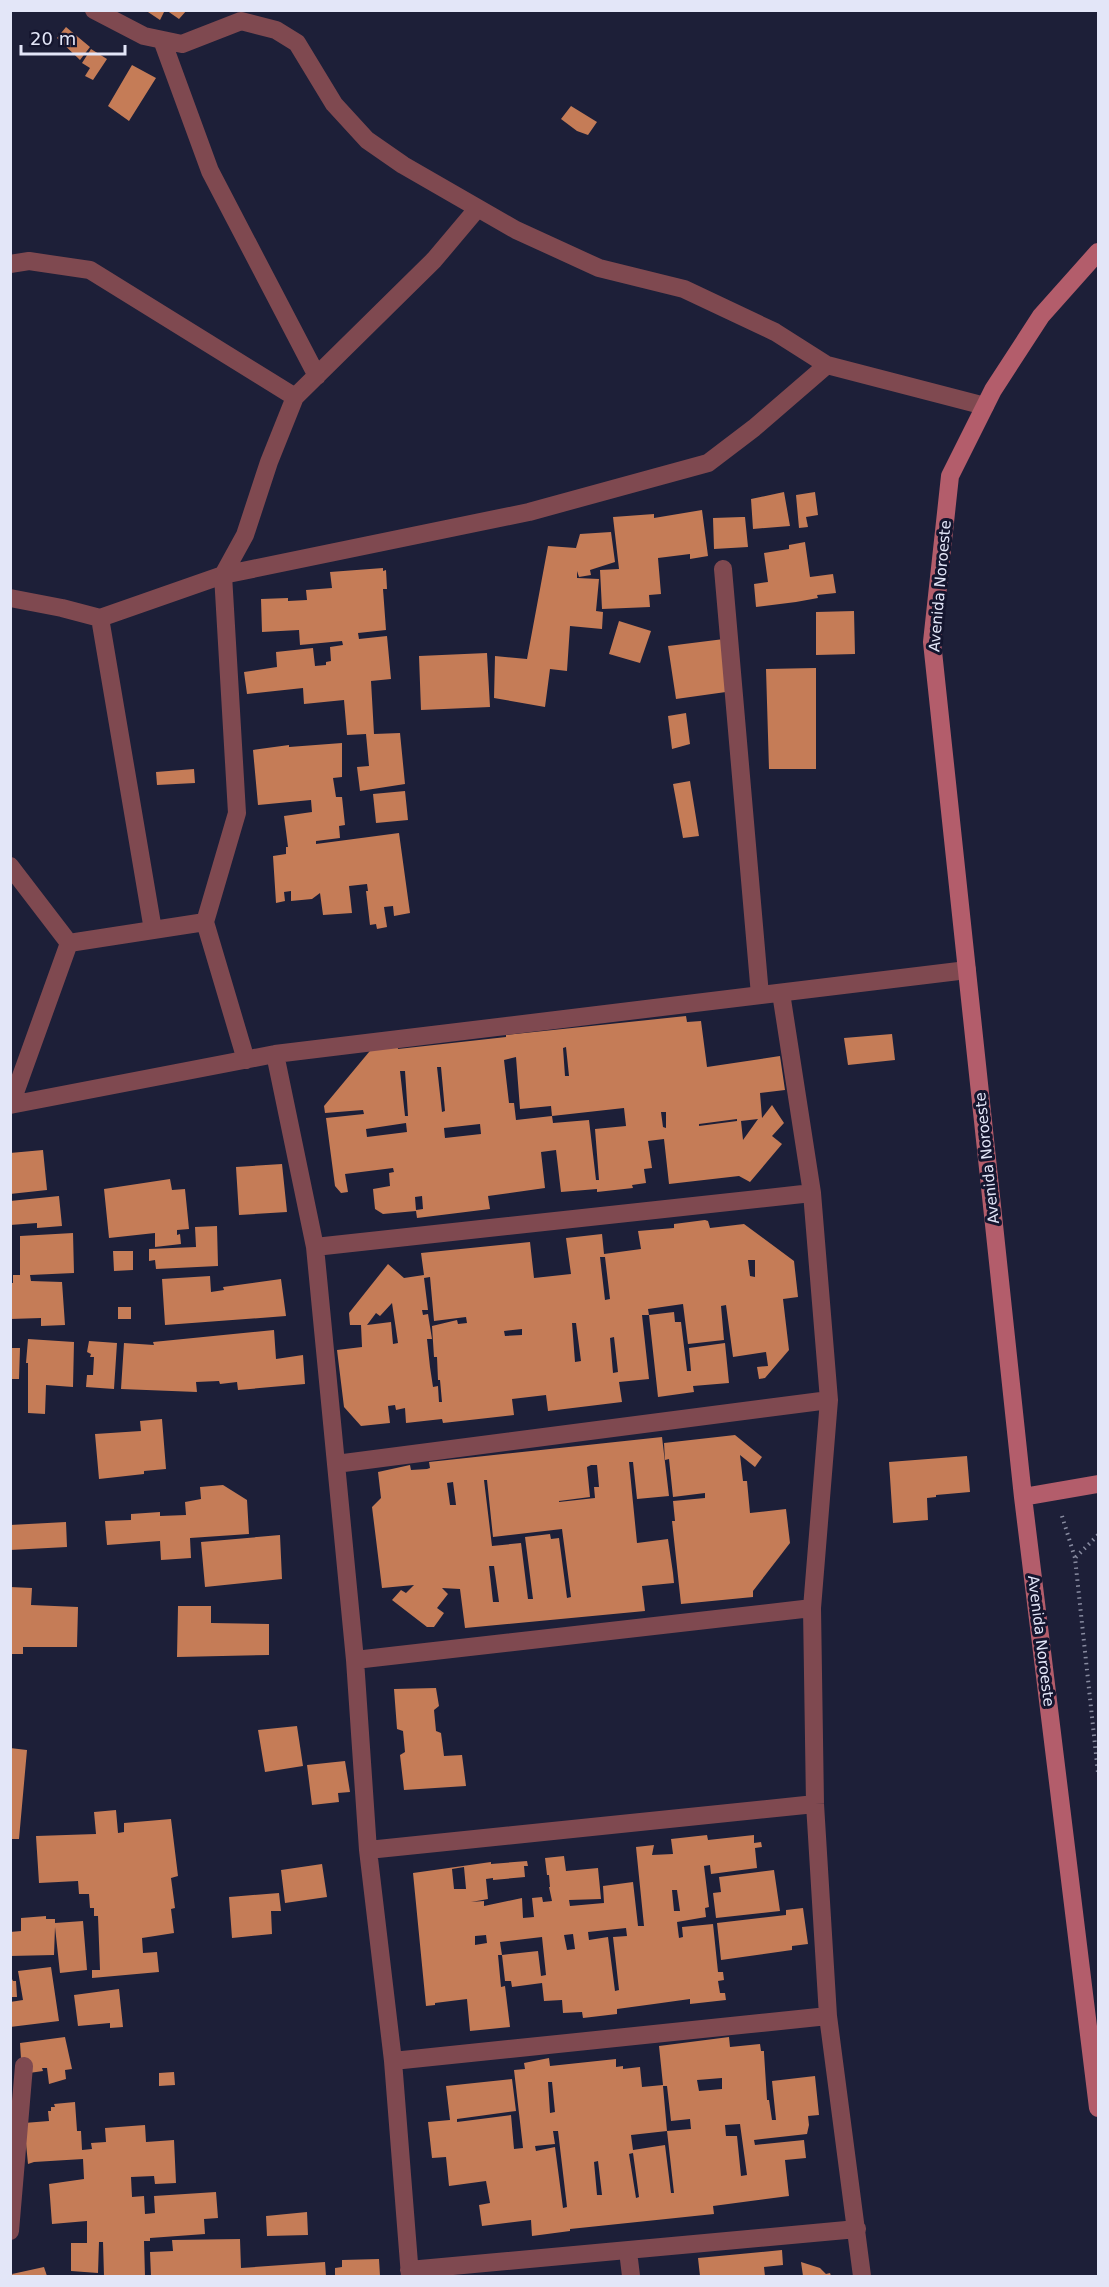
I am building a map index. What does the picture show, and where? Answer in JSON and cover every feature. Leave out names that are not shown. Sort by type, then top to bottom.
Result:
[{"type":"street","points":[[94,10],[144,36],[182,44],[241,21],[276,30],[297,43],[334,104],[367,140],[403,165],[516,230],[599,268],[684,289],[775,332],[827,365],[985,406]]},
{"type":"street","points":[[162,40],[210,171],[317,376]]},
{"type":"street","points":[[246,1060],[205,922],[237,813],[223,575],[245,535],[269,462],[295,397],[434,260],[477,209]]},
{"type":"street","name":"Avenida Noroeste","points":[[1098,252],[1041,316],[993,390],[950,476],[932,642],[1023,1497],[1098,2108]]},
{"type":"street","points":[[10,264],[29,261],[90,270],[295,397]]},
{"type":"street","points":[[10,598],[100,618],[223,575],[529,512],[708,463],[754,428],[827,365]]},
{"type":"street","points":[[723,569],[760,995]]},
{"type":"street","points":[[100,618],[153,930]]},
{"type":"street","points":[[10,866],[69,943]]},
{"type":"street","points":[[69,943],[205,922]]},
{"type":"street","points":[[11,1104],[69,943]]},
{"type":"street","points":[[11,1104],[275,1054],[967,970]]},
{"type":"street","points":[[781,993],[812,1193],[829,1400],[812,1608],[815,1804],[828,2016],[862,2277]]},
{"type":"street","points":[[275,1054],[315,1247],[355,1660],[368,1850],[393,2061],[410,2273],[856,2229]]},
{"type":"street","points":[[315,1247],[812,1193]]},
{"type":"street","points":[[336,1464],[829,1400]]},
{"type":"street","points":[[1023,1497],[1098,1485]]},
{"type":"street","points":[[355,1660],[812,1608]]},
{"type":"street","points":[[368,1850],[815,1804]]},
{"type":"street","points":[[393,2061],[828,2016]]},
{"type":"street","points":[[10,2231],[24,2066]]},
{"type":"street","points":[[628,2251],[631,2277]]},
{"type":"path","points":[[1054,1492],[1075,1558],[1098,1773]]},
{"type":"path","points":[[1075,1558],[1098,1535]]},
{"type":"building","points":[[145,10],[165,10],[160,20]]},
{"type":"building","points":[[166,10],[187,10],[179,19]]},
{"type":"building","points":[[66,27],[90,47],[80,60],[57,38]]},
{"type":"building","points":[[91,49],[107,59],[93,80],[85,76],[90,68],[82,63]]},
{"type":"building","points":[[132,65],[156,78],[129,121],[108,106]]},
{"type":"building","points":[[571,106],[597,122],[588,135],[577,131],[561,119]]},
{"type":"building","points":[[784,492],[790,526],[753,529],[751,499]]},
{"type":"building","points":[[815,492],[818,515],[806,517],[808,527],[799,528],[796,495]]},
{"type":"building","points":[[702,510],[708,556],[690,559],[690,554],[658,558],[661,594],[649,595],[650,607],[602,609],[600,570],[619,569],[613,517],[654,514],[654,518]]},
{"type":"building","points":[[745,517],[748,547],[714,549],[713,518]]},
{"type":"building","points":[[611,532],[615,562],[590,570],[591,575],[579,577],[577,571],[577,578],[599,579],[596,611],[603,612],[602,629],[570,626],[567,671],[550,669],[545,707],[494,698],[495,656],[527,659],[548,546],[576,548],[580,534]]},
{"type":"building","points":[[805,542],[810,577],[833,574],[836,593],[817,595],[818,598],[796,602],[756,607],[754,584],[768,582],[764,553],[789,549],[789,545]]},
{"type":"building","points":[[383,568],[383,571],[386,570],[387,589],[383,589],[386,630],[358,633],[359,639],[387,636],[391,679],[371,681],[374,734],[400,733],[405,784],[360,791],[357,767],[369,766],[366,734],[347,735],[344,700],[304,704],[303,688],[247,694],[244,672],[277,667],[276,652],[313,648],[315,666],[326,665],[326,662],[331,661],[330,647],[343,645],[342,641],[300,645],[299,630],[262,632],[261,599],[307,600],[306,590],[332,588],[330,572]]},
{"type":"building","points":[[854,611],[855,654],[816,655],[816,612]]},
{"type":"building","points":[[619,621],[651,631],[640,663],[609,654]]},
{"type":"building","points":[[724,639],[733,691],[676,699],[668,646]]},
{"type":"building","points":[[487,653],[490,707],[421,710],[419,656]]},
{"type":"building","points":[[816,668],[816,769],[769,769],[766,669]]},
{"type":"building","points":[[686,713],[690,744],[672,749],[668,716]]},
{"type":"building","points":[[342,743],[342,777],[333,778],[336,797],[342,797],[345,825],[339,826],[340,838],[316,841],[316,844],[399,833],[410,913],[394,916],[393,906],[384,907],[387,927],[377,929],[376,924],[370,925],[367,884],[349,886],[352,913],[323,915],[320,893],[312,899],[291,901],[291,891],[284,892],[285,901],[276,903],[273,856],[286,854],[286,847],[288,847],[284,816],[312,812],[311,800],[258,805],[253,750],[289,745],[289,747]]},
{"type":"building","points":[[194,769],[195,783],[157,785],[156,772]]},
{"type":"building","points":[[690,781],[699,836],[683,838],[673,784]]},
{"type":"building","points":[[405,791],[408,820],[376,823],[373,794]]},
{"type":"building","points":[[686,1016],[687,1022],[701,1021],[707,1067],[780,1056],[785,1090],[760,1093],[762,1118],[772,1105],[784,1123],[772,1136],[782,1144],[750,1182],[739,1176],[669,1184],[664,1139],[648,1141],[652,1168],[644,1169],[646,1183],[632,1185],[633,1188],[597,1192],[597,1189],[561,1192],[556,1150],[541,1152],[545,1188],[488,1196],[490,1209],[417,1218],[416,1211],[383,1214],[375,1209],[373,1189],[390,1186],[389,1173],[394,1172],[393,1168],[345,1174],[348,1192],[341,1193],[335,1186],[326,1118],[364,1114],[363,1110],[325,1113],[324,1106],[374,1046],[397,1043],[398,1049],[506,1037],[506,1035]],"holes":[[[566,1047],[569,1076],[565,1076],[563,1048]],[[516,1057],[520,1109],[551,1106],[552,1116],[516,1120],[514,1103],[509,1103],[504,1060]],[[437,1067],[441,1067],[445,1111],[442,1112]],[[400,1071],[405,1071],[408,1116],[405,1116]],[[624,1108],[626,1126],[595,1129],[599,1180],[596,1180],[589,1120],[553,1123],[552,1116]],[[661,1112],[666,1112],[666,1128],[663,1127]],[[737,1119],[737,1121],[699,1126],[699,1124]],[[758,1119],[743,1140],[741,1121]],[[406,1123],[407,1132],[367,1137],[366,1129]],[[480,1124],[481,1134],[445,1138],[444,1128]],[[422,1196],[423,1209],[416,1210],[415,1197]]]},
{"type":"building","points":[[892,1034],[895,1060],[848,1065],[844,1038]]},
{"type":"building","points":[[43,1150],[47,1190],[10,1194],[10,1153]]},
{"type":"building","points":[[282,1164],[287,1212],[239,1215],[236,1167]]},
{"type":"building","points":[[170,1179],[172,1190],[185,1189],[189,1229],[177,1230],[181,1244],[155,1247],[155,1233],[109,1238],[104,1189]]},
{"type":"building","points":[[59,1196],[62,1226],[37,1228],[37,1223],[10,1225],[10,1201]]},
{"type":"building","points":[[705,1220],[708,1221],[710,1228],[744,1224],[794,1261],[798,1297],[783,1299],[789,1350],[765,1378],[759,1379],[757,1367],[768,1366],[766,1352],[733,1357],[726,1305],[721,1306],[724,1340],[688,1344],[683,1304],[648,1309],[649,1315],[642,1315],[649,1379],[619,1382],[622,1402],[548,1411],[546,1395],[512,1399],[514,1415],[443,1423],[442,1419],[406,1423],[405,1408],[396,1410],[395,1405],[388,1406],[390,1423],[361,1426],[344,1407],[337,1350],[362,1347],[361,1325],[350,1325],[349,1313],[388,1264],[404,1278],[424,1275],[421,1253],[530,1242],[534,1278],[571,1274],[566,1238],[602,1234],[604,1254],[641,1249],[638,1231],[674,1228],[674,1224]],"holes":[[[600,1257],[605,1257],[610,1299],[605,1300]],[[748,1260],[755,1260],[755,1277],[750,1276]],[[430,1277],[434,1321],[466,1317],[467,1323],[458,1324],[457,1320],[432,1326],[434,1357],[437,1357],[442,1402],[439,1402],[438,1386],[433,1387],[427,1339],[432,1339],[428,1314],[423,1315],[422,1310],[428,1310],[424,1278]],[[392,1303],[398,1343],[393,1344],[391,1322],[367,1325],[376,1313],[380,1316]],[[572,1323],[576,1323],[581,1361],[575,1362]],[[522,1329],[522,1335],[505,1336],[504,1331]],[[614,1337],[618,1372],[613,1373],[610,1338]]]},
{"type":"building","points":[[217,1226],[218,1266],[156,1269],[155,1260],[149,1261],[149,1249],[196,1247],[195,1227]]},
{"type":"building","points":[[73,1233],[74,1273],[30,1275],[31,1281],[62,1282],[65,1325],[41,1326],[41,1318],[10,1319],[10,1283],[13,1283],[13,1275],[20,1275],[20,1236]]},
{"type":"building","points":[[113,1251],[133,1251],[133,1270],[114,1271]]},
{"type":"building","points":[[210,1276],[211,1292],[224,1290],[223,1287],[281,1279],[286,1316],[165,1325],[162,1279]]},
{"type":"building","points":[[118,1307],[131,1307],[131,1319],[118,1319]]},
{"type":"building","points":[[674,1312],[675,1322],[681,1322],[687,1371],[691,1371],[689,1348],[725,1343],[729,1383],[693,1386],[694,1392],[658,1397],[649,1315]]},
{"type":"building","points":[[274,1330],[276,1359],[303,1355],[305,1384],[238,1390],[237,1382],[220,1384],[219,1381],[196,1382],[197,1392],[121,1389],[124,1343],[154,1345],[153,1342]]},
{"type":"building","points":[[28,1339],[74,1342],[73,1387],[46,1385],[45,1414],[28,1413],[28,1363],[26,1363]]},
{"type":"building","points":[[89,1341],[117,1343],[114,1389],[86,1387],[87,1375],[93,1375],[94,1357],[90,1357],[91,1354],[87,1352]]},
{"type":"building","points":[[10,1348],[20,1348],[19,1379],[10,1379]]},
{"type":"building","points":[[162,1419],[166,1469],[99,1479],[95,1434],[141,1431],[140,1421]]},
{"type":"building","points":[[735,1435],[762,1457],[755,1467],[740,1455],[743,1481],[747,1481],[750,1513],[786,1509],[790,1543],[753,1591],[753,1597],[681,1604],[672,1521],[675,1521],[673,1501],[705,1498],[705,1493],[673,1497],[669,1459],[665,1460],[664,1443]]},
{"type":"building","points":[[662,1437],[669,1496],[637,1499],[633,1462],[629,1462],[637,1543],[668,1539],[674,1583],[642,1586],[645,1611],[465,1628],[460,1589],[442,1588],[448,1594],[437,1608],[444,1613],[434,1627],[427,1627],[392,1600],[401,1590],[406,1593],[414,1585],[382,1588],[372,1507],[381,1498],[378,1472],[410,1465],[411,1470],[427,1469],[430,1468],[429,1462]],"holes":[[[597,1465],[599,1487],[594,1487],[595,1498],[559,1502],[590,1497],[587,1467]],[[484,1480],[487,1480],[493,1537],[562,1529],[571,1597],[567,1598],[559,1538],[551,1539],[550,1534],[525,1537],[533,1599],[528,1599],[521,1543],[492,1546]],[[453,1482],[456,1505],[450,1505],[447,1483]],[[489,1566],[494,1566],[499,1602],[493,1602]]]},
{"type":"building","points":[[967,1456],[970,1492],[927,1498],[928,1520],[893,1523],[889,1462]]},
{"type":"building","points":[[223,1485],[247,1500],[249,1534],[190,1538],[191,1558],[161,1560],[160,1541],[107,1545],[105,1521],[131,1520],[131,1514],[160,1512],[160,1516],[186,1515],[185,1502],[201,1499],[200,1487]]},
{"type":"building","points":[[66,1522],[67,1547],[10,1550],[10,1525]]},
{"type":"building","points":[[280,1535],[282,1579],[205,1587],[201,1542]]},
{"type":"building","points":[[10,1587],[32,1588],[31,1605],[78,1607],[77,1647],[23,1647],[23,1654],[10,1654]]},
{"type":"building","points":[[178,1606],[211,1606],[211,1623],[269,1624],[269,1655],[177,1657]]},
{"type":"building","points":[[436,1688],[439,1706],[434,1710],[436,1731],[441,1733],[444,1756],[462,1755],[466,1786],[404,1790],[400,1755],[405,1752],[403,1731],[397,1729],[394,1689]]},
{"type":"building","points":[[297,1726],[303,1766],[265,1772],[258,1730]]},
{"type":"building","points":[[10,1748],[27,1750],[19,1839],[10,1839]]},
{"type":"building","points":[[345,1761],[350,1792],[338,1793],[339,1802],[312,1805],[307,1765]]},
{"type":"building","points":[[116,1810],[118,1833],[124,1832],[124,1823],[171,1819],[178,1876],[171,1878],[175,1908],[171,1909],[174,1933],[142,1938],[143,1953],[157,1952],[159,1972],[92,1978],[92,1970],[100,1970],[98,1916],[94,1916],[94,1908],[90,1908],[89,1894],[79,1894],[78,1881],[39,1883],[36,1836],[96,1834],[94,1812]]},
{"type":"building","points":[[707,1835],[708,1840],[754,1835],[754,1843],[761,1842],[762,1847],[755,1848],[757,1868],[711,1874],[710,1865],[704,1866],[709,1907],[705,1908],[706,1917],[677,1922],[679,1938],[683,1937],[682,1927],[713,1924],[718,1972],[723,1972],[724,1980],[718,1981],[720,1993],[725,1993],[726,2000],[690,2004],[690,1999],[617,2009],[617,2014],[583,2018],[582,2012],[563,2013],[562,2000],[544,2001],[542,1983],[512,1987],[511,1981],[505,1981],[502,1955],[498,1955],[501,1987],[505,1986],[510,2027],[470,2031],[467,1999],[426,2006],[413,1873],[491,1862],[491,1864],[527,1861],[528,1866],[524,1866],[525,1877],[486,1879],[488,1899],[471,1902],[484,1901],[484,1906],[522,1898],[523,1918],[534,1917],[532,1898],[542,1897],[543,1902],[552,1901],[545,1858],[564,1856],[566,1871],[598,1868],[601,1899],[569,1900],[570,1906],[604,1903],[603,1886],[633,1882],[638,1926],[644,1926],[636,1847],[654,1845],[652,1855],[673,1854],[671,1839]],"holes":[[[464,1867],[466,1889],[454,1889],[452,1869]],[[672,1890],[677,1890],[680,1911],[674,1911]],[[626,1928],[627,1936],[613,1937],[619,1990],[615,1991],[608,1937],[589,1940],[588,1932]],[[573,1934],[575,1949],[567,1950],[564,1935]],[[486,1935],[487,1943],[475,1945],[475,1936]],[[542,1937],[546,1975],[541,1976],[538,1951],[502,1955],[500,1942]]]},
{"type":"building","points":[[322,1864],[327,1897],[285,1903],[281,1870]]},
{"type":"building","points":[[774,1870],[780,1911],[716,1918],[713,1893],[721,1892],[719,1877]]},
{"type":"building","points":[[279,1893],[281,1911],[271,1911],[272,1934],[232,1938],[229,1897]]},
{"type":"building","points":[[803,1908],[808,1944],[792,1946],[792,1950],[721,1960],[717,1923],[786,1915],[786,1910]]},
{"type":"building","points":[[46,1916],[46,1919],[55,1919],[55,1923],[83,1921],[87,1970],[60,1973],[55,1927],[54,1955],[10,1956],[10,1932],[21,1931],[21,1918]]},
{"type":"building","points":[[51,1967],[59,2021],[10,2027],[10,2002],[23,2000],[18,1971]]},
{"type":"building","points":[[10,1975],[13,1981],[16,1981],[17,1997],[10,1997]]},
{"type":"building","points":[[119,1989],[123,2027],[110,2028],[110,2023],[78,2026],[74,1995]]},
{"type":"building","points":[[65,2037],[72,2069],[65,2070],[66,2079],[49,2084],[47,2068],[42,2068],[43,2071],[22,2074],[20,2043]]},
{"type":"building","points":[[729,2037],[730,2047],[760,2044],[761,2051],[764,2051],[767,2100],[769,2100],[772,2120],[776,2120],[772,2081],[815,2076],[819,2115],[808,2116],[807,2134],[754,2140],[755,2145],[804,2140],[806,2158],[785,2160],[789,2196],[713,2206],[714,2214],[570,2229],[570,2231],[532,2236],[531,2220],[482,2226],[479,2205],[490,2203],[486,2181],[449,2186],[446,2157],[432,2158],[428,2122],[450,2120],[446,2086],[512,2079],[516,2111],[457,2119],[457,2122],[511,2115],[514,2149],[523,2148],[514,2070],[525,2069],[524,2063],[549,2058],[550,2066],[616,2059],[616,2067],[623,2066],[623,2069],[640,2067],[642,2087],[663,2085],[659,2046]],"holes":[[[722,2078],[722,2089],[699,2091],[697,2080]],[[548,2082],[552,2082],[555,2112],[550,2113]],[[663,2086],[667,2086],[671,2121],[690,2119],[691,2129],[667,2131]],[[740,2124],[747,2175],[741,2176],[737,2136],[726,2136],[725,2125]],[[553,2131],[558,2131],[567,2207],[563,2208],[555,2147],[536,2151],[535,2146],[555,2144]],[[667,2131],[674,2193],[671,2193],[665,2145],[633,2150],[631,2135]],[[633,2153],[639,2197],[636,2198],[629,2154]],[[598,2161],[602,2195],[597,2195],[594,2162]]]},
{"type":"building","points":[[174,2072],[175,2085],[159,2086],[159,2073]]},
{"type":"building","points":[[75,2102],[77,2131],[81,2131],[82,2150],[92,2149],[91,2143],[106,2142],[105,2128],[145,2125],[146,2142],[174,2140],[176,2183],[155,2184],[154,2176],[131,2177],[132,2197],[144,2196],[145,2214],[155,2213],[154,2196],[216,2192],[218,2218],[204,2219],[205,2234],[150,2238],[150,2241],[144,2241],[145,2276],[104,2276],[103,2242],[99,2242],[98,2273],[71,2271],[71,2243],[87,2243],[87,2221],[52,2224],[49,2184],[84,2179],[83,2159],[28,2164],[24,2123],[49,2121],[48,2111],[51,2111],[51,2107],[55,2107],[54,2104]]},
{"type":"building","points":[[307,2212],[308,2235],[267,2236],[266,2216]]},
{"type":"building","points":[[240,2239],[241,2268],[325,2262],[326,2276],[151,2276],[150,2252],[173,2251],[172,2240]]},
{"type":"building","points":[[782,2250],[783,2265],[764,2267],[765,2276],[700,2276],[698,2258]]},
{"type":"building","points":[[379,2259],[380,2276],[335,2276],[335,2268],[342,2267],[342,2260]]},
{"type":"building","points":[[801,2262],[820,2268],[826,2274],[830,2273],[831,2276],[803,2276]]},
{"type":"building","points":[[44,2267],[47,2276],[13,2276],[12,2274]]}]
